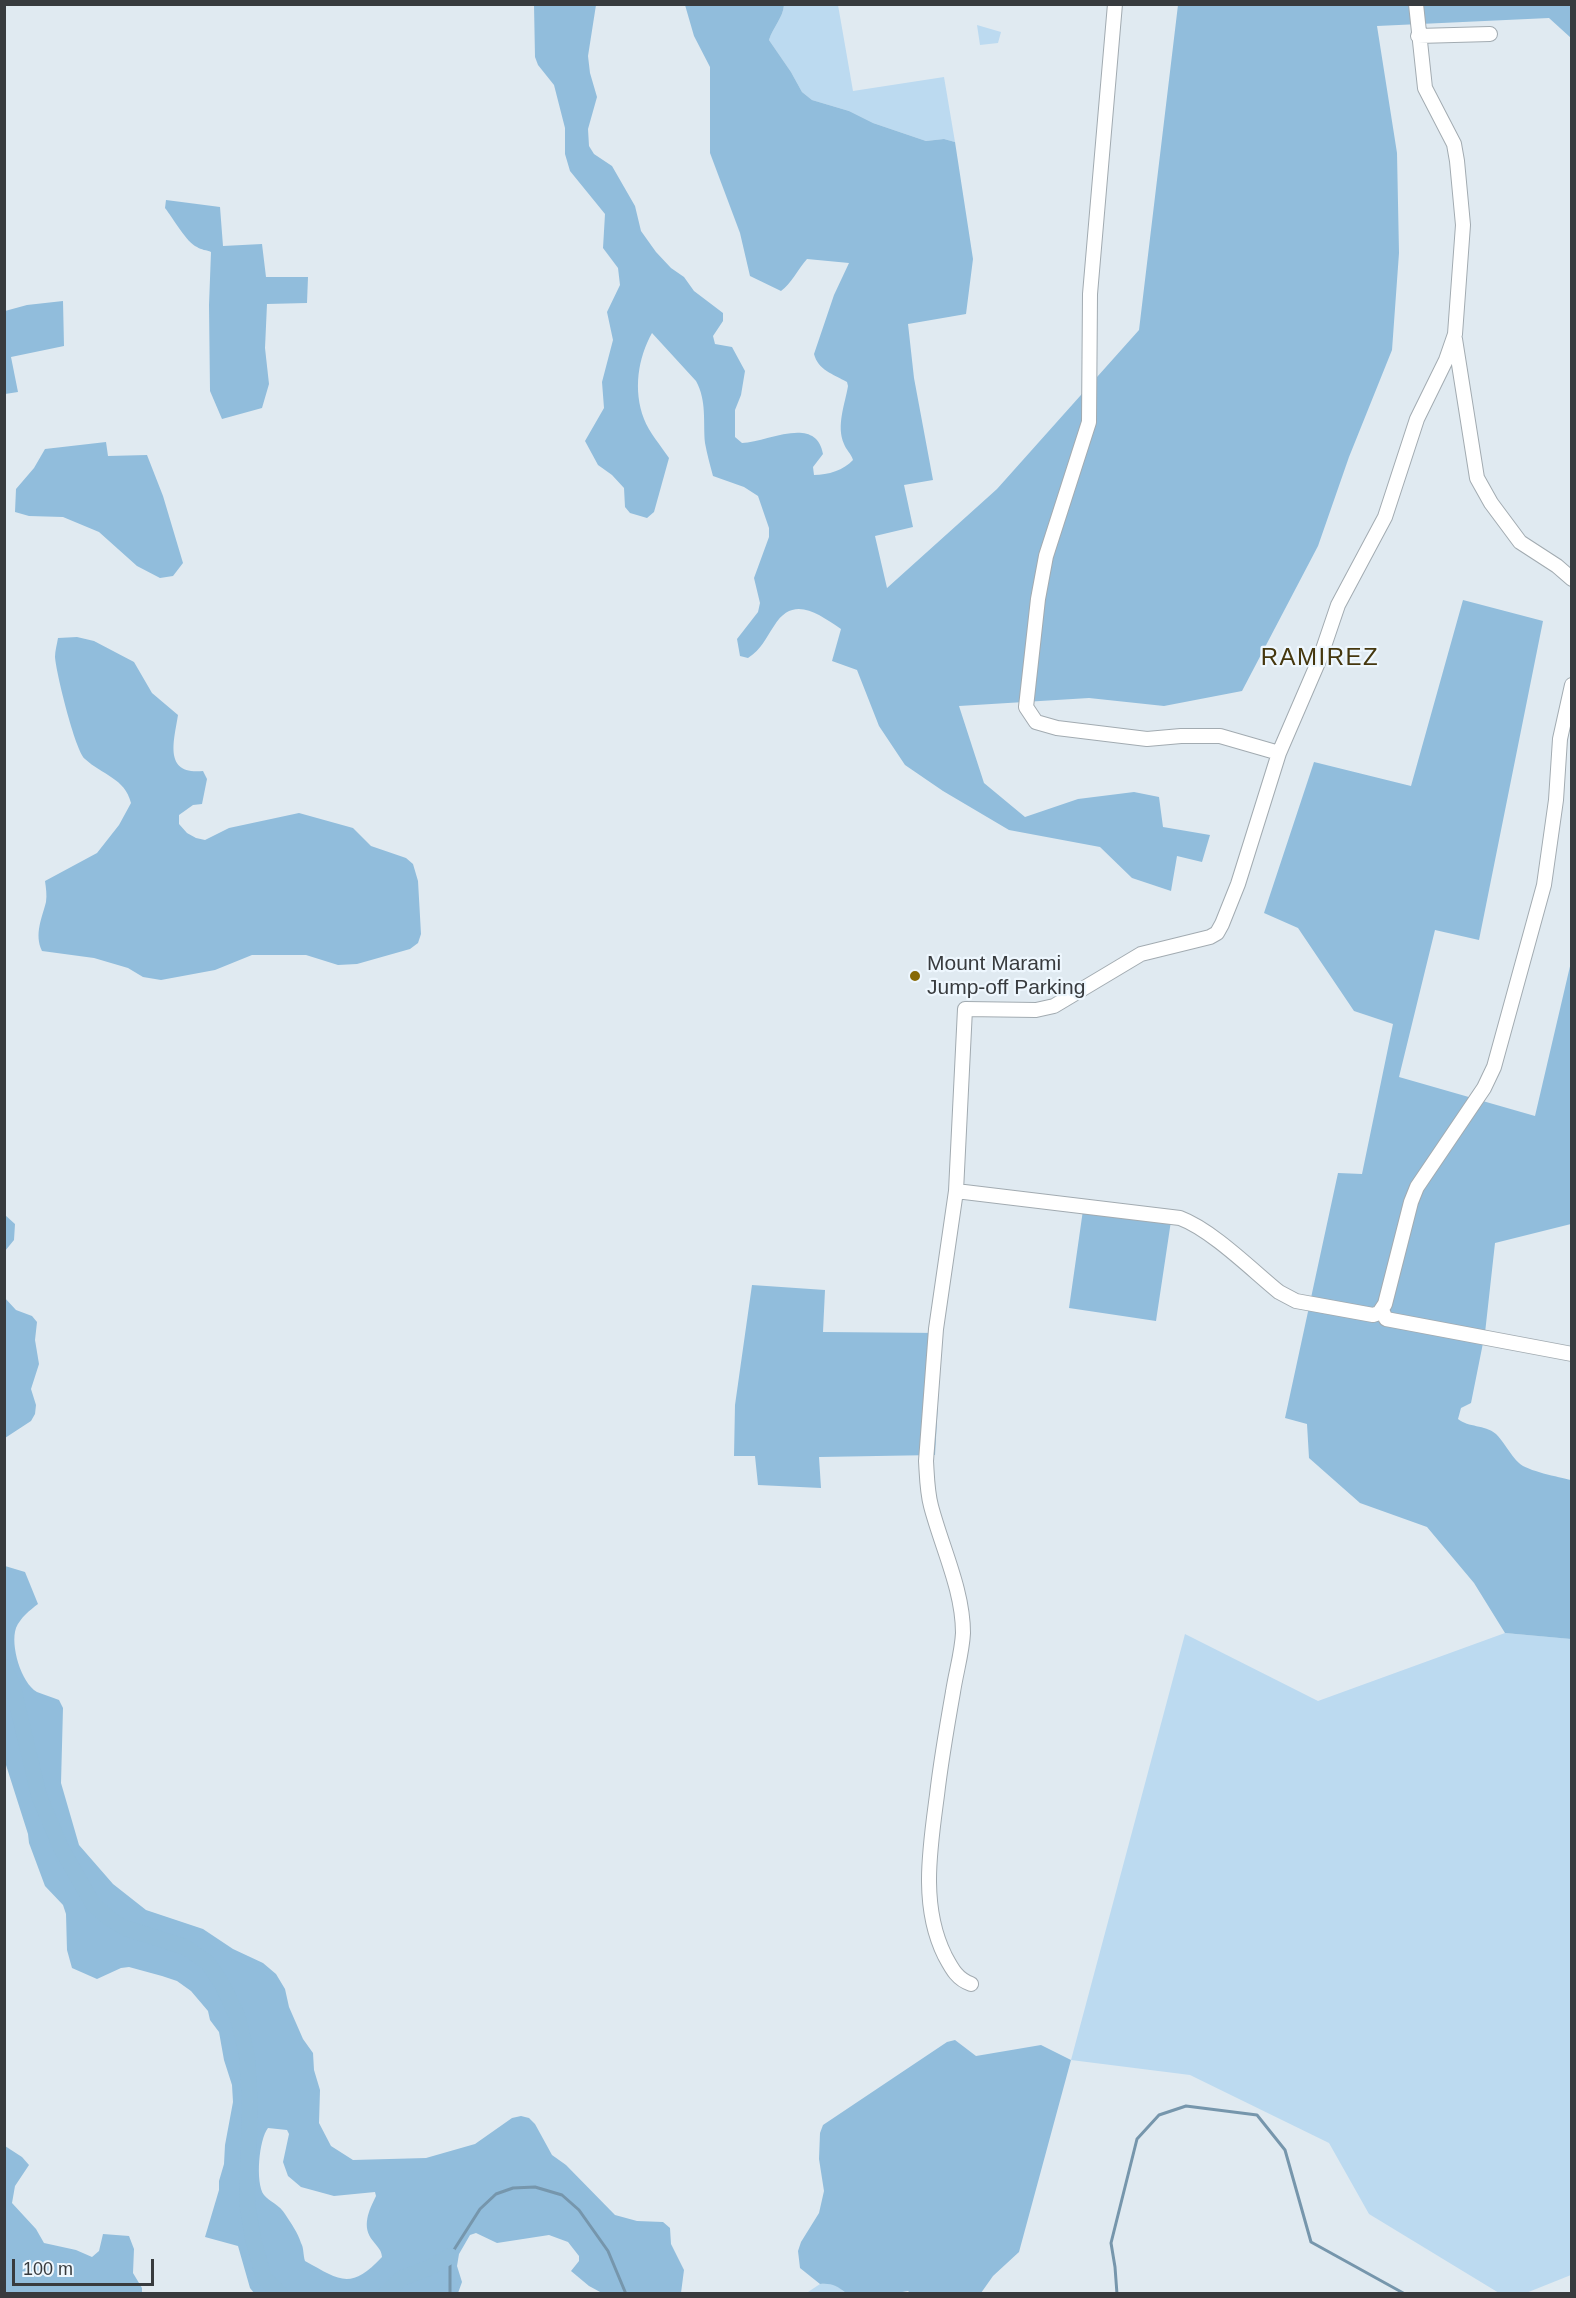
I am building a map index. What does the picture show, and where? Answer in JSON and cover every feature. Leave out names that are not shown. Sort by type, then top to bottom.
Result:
[{"type":"street","points":[[1115,4],[1090,294],[1089,422],[1046,556],[1038,599],[1026,707],[1036,722],[1057,728],[1146,739],[1220,736],[1279,753]]},
{"type":"street","points":[[1416,4],[1425,88],[1454,144],[1457,161],[1463,225],[1455,334],[1478,478],[1491,503],[1520,542],[1557,566],[1572,579]]},
{"type":"street","points":[[1418,36],[1490,34]]},
{"type":"street","points":[[971,1984],[958,1978],[941,1948],[934,1927],[929,1876],[931,1840],[941,1765],[963,1635],[962,1612],[931,1505],[926,1461],[936,1329],[956,1191],[965,1010],[1036,1010],[1054,1006],[1141,954],[1210,937],[1217,933],[1238,884],[1279,753],[1320,658],[1338,605],[1385,517],[1417,419],[1446,360],[1455,334]]},
{"type":"street","points":[[1572,685],[1560,739],[1556,800],[1544,885],[1494,1067],[1484,1088],[1417,1187],[1410,1202],[1382,1310],[1386,1319],[1572,1354]]},
{"type":"street","points":[[956,1191],[1180,1218],[1221,1245],[1288,1297],[1373,1314],[1382,1310]]},
{"type":"shaded area","points":[[534,5],[596,5],[588,56],[597,97],[588,129],[589,146],[594,154],[612,166],[635,206],[641,231],[656,252],[671,268],[684,277],[694,291],[723,313],[723,321],[713,336],[715,344],[732,347],[745,371],[741,395],[735,410],[735,437],[742,443],[789,434],[811,435],[818,442],[823,454],[813,467],[814,475],[835,471],[845,467],[853,460],[844,444],[841,430],[847,382],[823,368],[814,354],[834,295],[849,263],[807,259],[781,291],[750,276],[740,233],[710,153],[710,67],[694,36],[685,5],[784,5],[769,40],[802,92],[812,100],[849,111],[873,123],[926,141],[944,139],[955,142],[973,259],[966,314],[908,324],[914,378],[933,480],[904,485],[913,527],[875,536],[887,588],[997,489],[1139,330],[1178,5],[1571,5],[1571,38],[1549,18],[1377,26],[1397,153],[1399,253],[1392,350],[1349,457],[1318,546],[1242,691],[1164,706],[1089,698],[959,706],[984,783],[1025,817],[1078,799],[1134,792],[1159,797],[1163,827],[1210,835],[1202,862],[1177,856],[1171,891],[1132,878],[1100,847],[1009,830],[943,791],[905,765],[879,726],[857,670],[832,661],[841,629],[823,617],[806,610],[789,611],[781,617],[757,651],[748,658],[740,656],[737,639],[758,612],[760,603],[754,578],[769,537],[769,528],[758,496],[744,487],[713,476],[705,443],[702,396],[696,381],[652,333],[640,364],[639,397],[646,424],[669,458],[654,512],[647,518],[630,513],[625,507],[624,488],[598,465],[585,441],[604,408],[602,382],[613,340],[607,312],[620,285],[618,268],[603,248],[605,214],[570,171],[565,154],[565,128],[554,85],[538,65],[535,57]]},
{"type":"shaded area","points":[[784,5],[838,5],[853,91],[944,77],[955,142],[944,139],[926,141],[873,123],[849,111],[812,100],[802,92],[769,40]]},
{"type":"shaded area","points":[[977,25],[1001,32],[998,43],[980,45]]},
{"type":"shaded area","points":[[166,200],[220,207],[223,246],[262,244],[266,277],[308,277],[307,303],[267,304],[265,348],[269,384],[262,408],[222,419],[210,391],[211,252],[189,241],[165,208]]},
{"type":"shaded area","points":[[63,301],[64,346],[11,357],[18,392],[5,394],[5,311],[27,305]]},
{"type":"shaded area","points":[[106,442],[108,456],[147,455],[163,496],[183,563],[173,576],[160,578],[137,566],[99,532],[63,517],[29,516],[15,512],[16,489],[34,468],[45,449]]},
{"type":"shaded area","points":[[1463,600],[1543,621],[1479,940],[1435,930],[1399,1077],[1535,1116],[1571,962],[1571,1224],[1495,1243],[1485,1333],[1471,1403],[1461,1408],[1458,1419],[1496,1434],[1523,1466],[1571,1480],[1571,1639],[1505,1633],[1474,1583],[1427,1527],[1360,1503],[1309,1458],[1307,1424],[1285,1418],[1338,1173],[1362,1174],[1393,1024],[1354,1011],[1298,928],[1264,913],[1314,762],[1411,786]]},
{"type":"shaded area","points":[[77,637],[94,641],[134,662],[152,693],[178,715],[174,745],[176,762],[182,768],[190,771],[203,771],[207,779],[202,804],[193,805],[179,815],[179,824],[187,833],[205,840],[229,828],[299,813],[353,828],[371,846],[406,858],[413,864],[418,881],[421,934],[418,943],[410,949],[357,964],[338,965],[306,955],[252,955],[215,970],[161,980],[143,977],[128,968],[94,958],[42,951],[39,932],[46,902],[45,881],[97,853],[119,825],[131,803],[124,788],[118,782],[85,759],[71,727],[55,655],[58,638]]},
{"type":"shaded area","points":[[1083,1210],[1171,1221],[1156,1321],[1069,1308]]},
{"type":"shaded area","points":[[5,1215],[15,1224],[14,1240],[5,1251]]},
{"type":"shaded area","points":[[752,1285],[825,1290],[823,1332],[942,1333],[935,1455],[819,1457],[821,1488],[758,1485],[755,1456],[734,1456],[735,1405]]},
{"type":"shaded area","points":[[4,1297],[16,1310],[32,1316],[37,1322],[35,1340],[39,1364],[31,1389],[36,1405],[35,1414],[31,1421],[5,1438]]},
{"type":"shaded area","points":[[5,1566],[25,1572],[38,1604],[18,1624],[14,1644],[18,1663],[26,1681],[37,1692],[59,1700],[63,1708],[61,1783],[79,1845],[113,1884],[146,1910],[203,1929],[233,1949],[263,1963],[276,1974],[285,1989],[289,2007],[303,2039],[313,2053],[314,2070],[320,2090],[319,2123],[331,2146],[353,2160],[426,2158],[475,2144],[512,2118],[521,2116],[529,2118],[535,2124],[552,2155],[566,2165],[615,2215],[637,2221],[663,2222],[670,2228],[671,2244],[684,2270],[681,2293],[602,2293],[589,2286],[571,2271],[579,2261],[579,2256],[568,2242],[549,2235],[497,2243],[476,2233],[470,2235],[459,2254],[457,2266],[462,2282],[458,2293],[254,2293],[250,2288],[238,2246],[205,2237],[219,2190],[233,2102],[232,2085],[224,2060],[219,2032],[210,2020],[208,2011],[191,1991],[177,1981],[129,1967],[121,1968],[97,1979],[72,1968],[67,1950],[66,1914],[63,1905],[45,1886],[29,1843],[5,1764]],"holes":[[[268,2128],[287,2130],[289,2134],[283,2162],[288,2176],[301,2187],[334,2196],[375,2192],[376,2196],[367,2218],[367,2230],[382,2257],[361,2275],[345,2279],[336,2277],[305,2261],[302,2245],[292,2224],[283,2211],[264,2195],[259,2171],[262,2141]]]},
{"type":"shaded area","points":[[1505,1633],[1572,1639],[1571,2275],[1526,2293],[1499,2293],[1369,2214],[1329,2143],[1190,2075],[1071,2060],[1185,1634],[1318,1701]]},
{"type":"shaded area","points":[[955,2040],[976,2056],[1041,2045],[1071,2060],[1019,2252],[993,2276],[981,2293],[911,2294],[908,2291],[891,2294],[846,2293],[840,2288],[820,2284],[800,2268],[798,2251],[819,2213],[824,2191],[819,2159],[820,2133],[823,2125],[947,2042]]},
{"type":"shaded area","points":[[5,2146],[22,2157],[29,2165],[15,2186],[12,2203],[36,2229],[44,2243],[76,2250],[92,2257],[99,2251],[103,2234],[129,2236],[134,2249],[133,2273],[142,2288],[142,2293],[5,2293]]},
{"type":"shaded area","points":[[829,2283],[846,2293],[805,2294],[820,2284]]},
{"type":"waterway","points":[[4,1667],[12,1683],[39,1796],[61,1848],[93,1904],[125,1928],[185,1947],[208,1963],[222,1984],[238,2018],[247,2056],[250,2104],[247,2203],[253,2239],[264,2278],[281,2294]]},
{"type":"waterway","points":[[1117,2294],[1111,2243],[1137,2139],[1159,2115],[1186,2106],[1257,2115],[1285,2150],[1311,2242],[1405,2294]]},
{"type":"waterway","points":[[450,2294],[450,2256],[480,2209],[496,2194],[513,2188],[535,2187],[562,2195],[579,2210],[608,2251],[626,2294]]},
{"type":"waterway","points":[[385,2294],[402,2278],[429,2268],[450,2256]]},
{"type":"place","name":"Mount Marami Jump-off Parking","points":[[915,976]]},
{"type":"district","name":"RAMIREZ","points":[[1320,658]]}]
